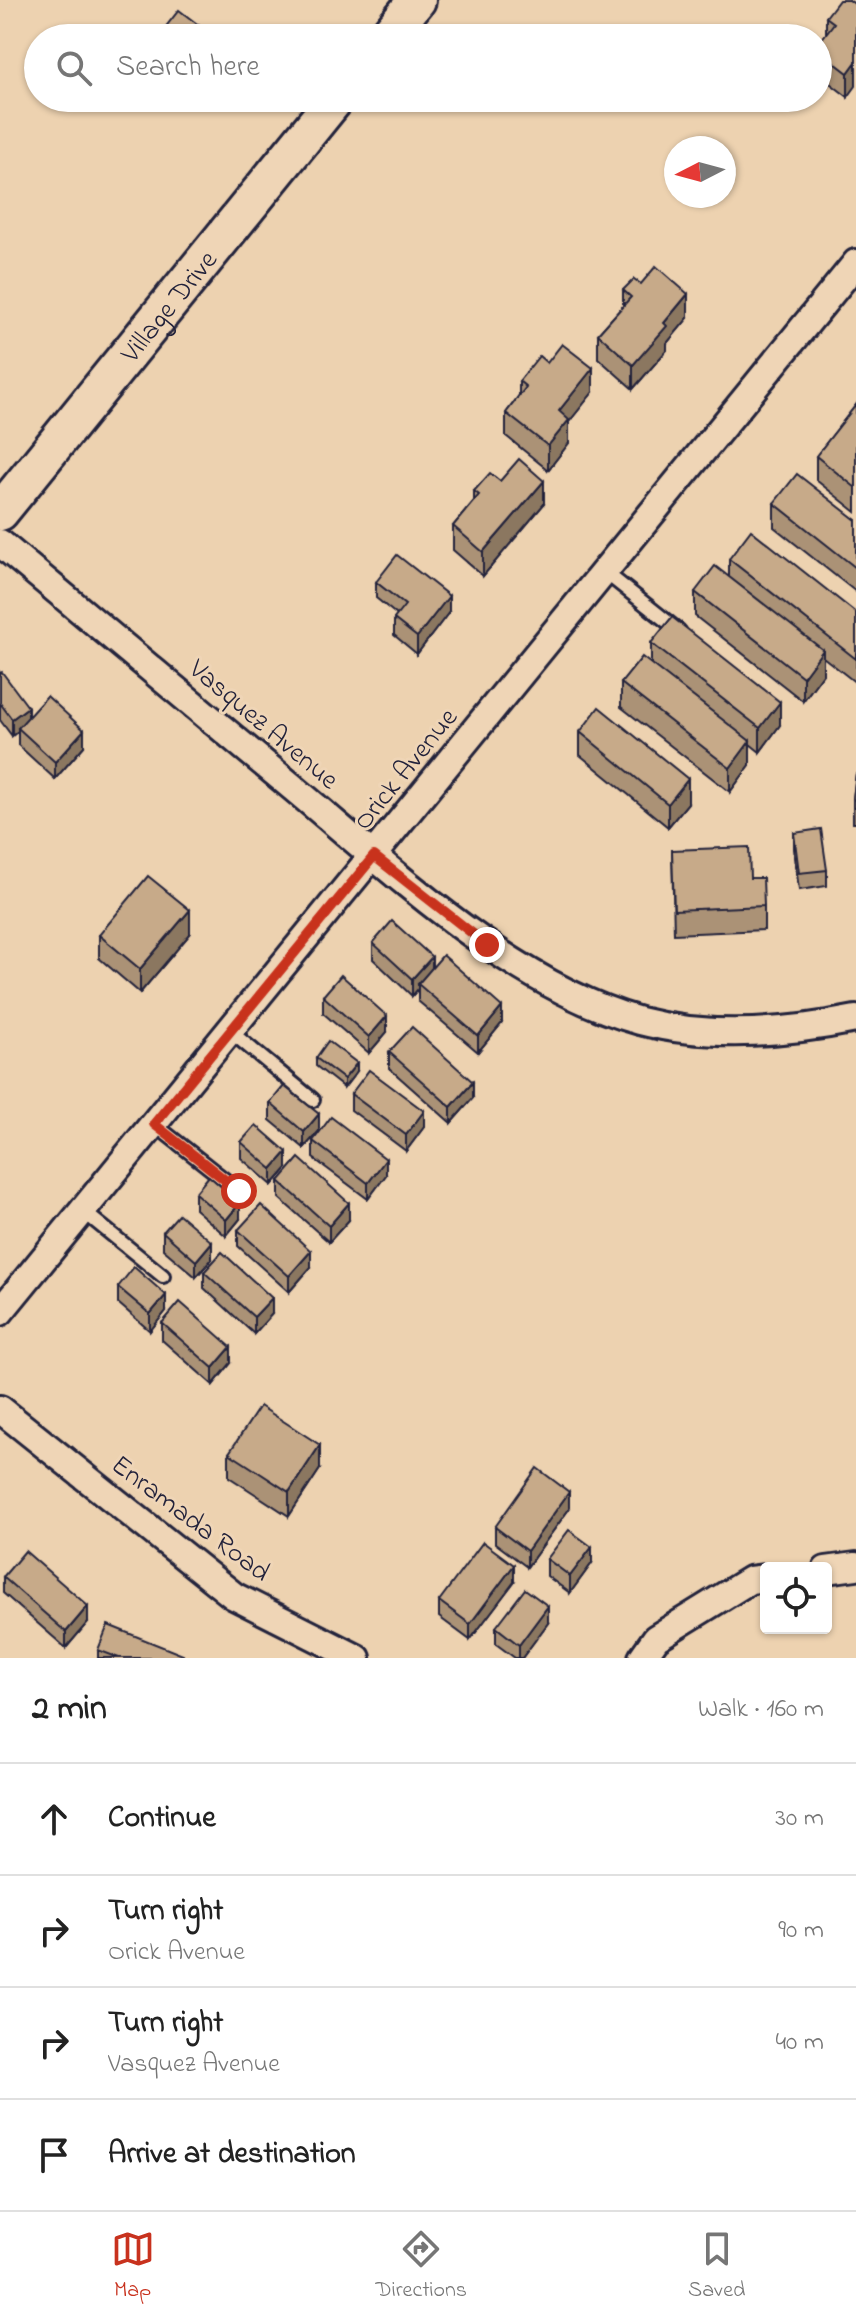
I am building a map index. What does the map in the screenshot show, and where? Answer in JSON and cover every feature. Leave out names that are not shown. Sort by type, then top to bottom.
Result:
[{"type":"main road","points":[[397,24],[417,0]]},
{"type":"main road","name":"Village Drive","points":[[0,512],[325,112]]},
{"type":"street","name":"Orick Avenue","points":[[0,1312],[856,263]]},
{"type":"street","name":"Vasquez Avenue","points":[[0,543],[374,856],[487,945],[529,971],[586,1002],[641,1021],[707,1032],[767,1031],[856,1019]]},
{"type":"street","name":"Enramada Road","points":[[0,1409],[234,1596],[357,1658]]},
{"type":"street","points":[[832,1569],[856,1566]]},
{"type":"street","points":[[642,1658],[656,1638],[750,1580],[760,1579]]},
{"type":"lane","points":[[605,572],[689,640]]},
{"type":"lane","points":[[230,1031],[313,1100]]},
{"type":"lane","points":[[154,1124],[239,1191]]},
{"type":"lane","points":[[83,1211],[163,1276]]},
{"type":"building","points":[[839,0],[849,0],[856,5],[856,62],[848,73],[832,61],[834,23],[826,17]]},
{"type":"building","points":[[179,10],[197,24],[168,24]]},
{"type":"building","points":[[656,266],[688,294],[664,323],[667,326],[633,365],[598,334],[631,297],[623,290],[634,279],[641,284]]},
{"type":"building","points":[[562,344],[593,368],[559,411],[569,420],[548,446],[506,413],[526,387],[519,381],[539,356],[547,363]]},
{"type":"building","points":[[856,405],[856,488],[816,456]]},
{"type":"building","points":[[519,459],[544,481],[483,552],[453,526],[479,495],[474,491],[490,473],[500,481]]},
{"type":"building","points":[[797,474],[856,520],[856,568],[774,503]]},
{"type":"building","points":[[751,530],[856,613],[856,659],[729,559]]},
{"type":"building","points":[[397,555],[449,596],[417,637],[394,619],[405,605],[376,582]]},
{"type":"building","points":[[715,566],[823,650],[803,677],[695,592]]},
{"type":"building","points":[[672,617],[780,702],[760,728],[651,643]]},
{"type":"building","points":[[642,657],[750,741],[730,768],[621,683]]},
{"type":"building","points":[[2,672],[28,707],[12,719],[0,703]]},
{"type":"building","points":[[47,696],[84,730],[55,762],[18,728]]},
{"type":"building","points":[[599,707],[688,779],[668,804],[580,732]]},
{"type":"building","points":[[856,773],[856,800],[853,799]]},
{"type":"building","points":[[821,829],[827,870],[799,873],[794,833]]},
{"type":"building","points":[[749,847],[750,878],[763,878],[764,906],[674,910],[672,850]]},
{"type":"building","points":[[148,876],[190,910],[140,969],[99,935]]},
{"type":"building","points":[[392,921],[432,957],[412,979],[373,943]]},
{"type":"building","points":[[443,955],[502,1007],[478,1036],[418,984]]},
{"type":"building","points":[[341,975],[387,1016],[369,1037],[323,996]]},
{"type":"building","points":[[412,1027],[473,1082],[451,1107],[389,1052]]},
{"type":"building","points":[[328,1041],[357,1063],[344,1079],[316,1058]]},
{"type":"building","points":[[369,1070],[424,1111],[406,1135],[351,1094]]},
{"type":"building","points":[[284,1086],[319,1114],[304,1132],[270,1103]]},
{"type":"building","points":[[331,1117],[386,1159],[368,1183],[313,1141]]},
{"type":"building","points":[[256,1125],[287,1152],[272,1169],[241,1142]]},
{"type":"building","points":[[299,1158],[349,1203],[329,1226],[279,1181]]},
{"type":"building","points":[[209,1176],[240,1203],[226,1220],[195,1193]]},
{"type":"building","points":[[261,1205],[311,1251],[289,1276],[238,1230]]},
{"type":"building","points":[[179,1214],[212,1242],[196,1261],[163,1232]]},
{"type":"building","points":[[222,1252],[272,1298],[254,1317],[204,1272]]},
{"type":"building","points":[[134,1267],[166,1295],[150,1314],[118,1287]]},
{"type":"building","points":[[180,1302],[231,1347],[213,1368],[162,1323]]},
{"type":"building","points":[[260,1406],[320,1445],[289,1492],[229,1453]]},
{"type":"building","points":[[537,1468],[569,1492],[527,1551],[495,1527]]},
{"type":"building","points":[[569,1530],[592,1547],[570,1576],[547,1559]]},
{"type":"building","points":[[483,1542],[514,1565],[470,1624],[439,1601]]},
{"type":"building","points":[[25,1551],[88,1606],[66,1632],[3,1577]]},
{"type":"building","points":[[525,1589],[548,1606],[519,1645],[496,1627]]},
{"type":"building","points":[[108,1625],[183,1655],[182,1658],[119,1658],[98,1650]]},
{"type":"route","points":[[239,1191],[154,1124],[374,856],[487,945]]}]
